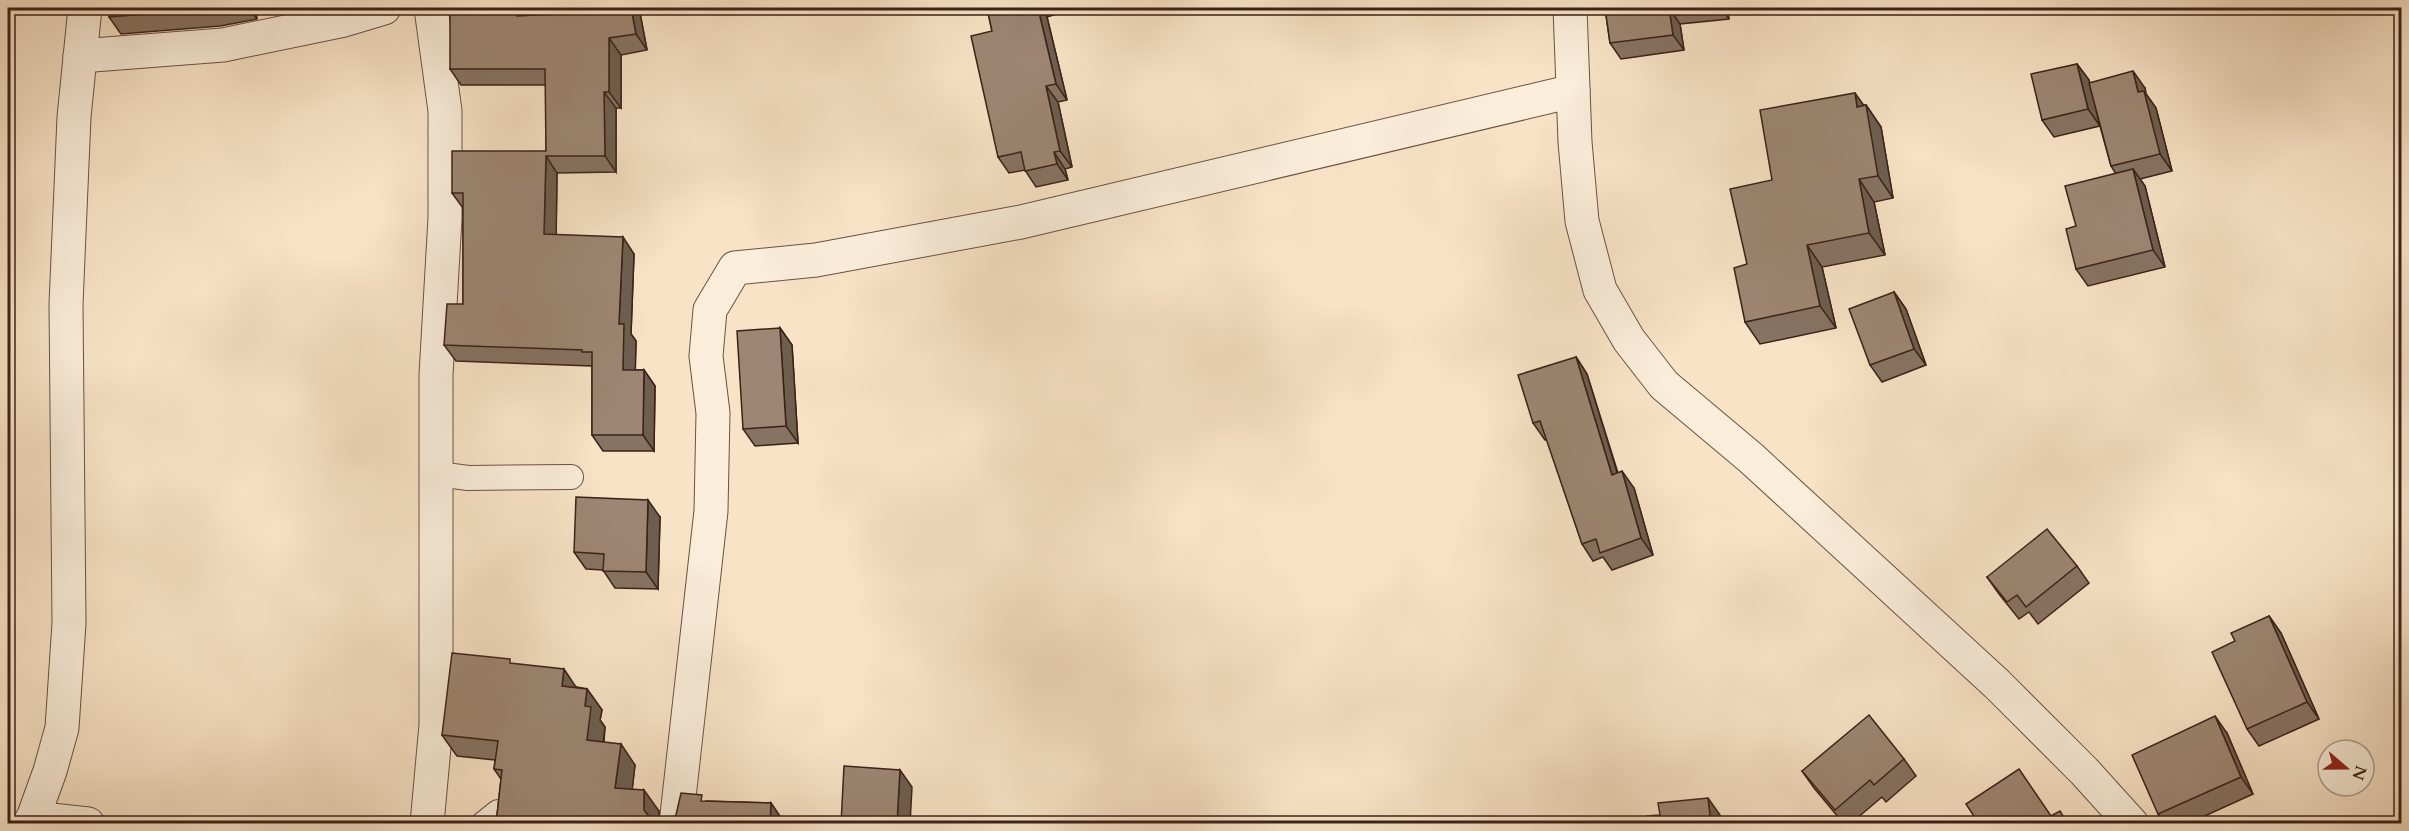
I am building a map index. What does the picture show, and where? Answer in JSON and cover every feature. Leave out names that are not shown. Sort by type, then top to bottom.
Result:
[{"type":"street","points":[[85,8],[74,117],[66,304],[69,623],[62,728],[50,771],[31,821],[88,824]]},
{"type":"street","points":[[80,56],[223,45],[345,20],[384,8]]},
{"type":"street","points":[[427,824],[436,725],[438,474],[436,375],[445,218],[445,111],[432,8]]},
{"type":"street","points":[[1570,8],[1582,221],[1600,290],[1629,340],[1664,385],[1751,458],[1997,684],[2084,771],[2132,824]]},
{"type":"street","points":[[675,824],[711,511],[713,413],[706,356],[710,310],[735,268],[816,260],[1020,222],[1573,91]]},
{"type":"lane","points":[[438,474],[468,478],[571,477]]},
{"type":"building","points":[[109,8],[218,8],[109,17]]},
{"type":"building","points":[[450,8],[517,8],[517,16],[594,12],[593,8],[631,8],[636,34],[609,38],[609,92],[604,92],[605,156],[546,156],[544,234],[623,237],[619,324],[624,324],[623,370],[644,370],[643,435],[592,435],[592,352],[444,345],[447,304],[463,304],[463,193],[452,193],[452,151],[546,151],[545,69],[450,69]]},
{"type":"building","points":[[987,8],[1038,8],[1056,84],[1046,86],[1060,151],[1054,152],[1057,164],[1025,171],[1021,152],[998,157],[971,36],[992,31]]},
{"type":"building","points":[[1605,8],[1669,8],[1673,35],[1610,43]]},
{"type":"building","points":[[2077,64],[2088,109],[2042,120],[2031,74]]},
{"type":"building","points":[[2133,71],[2138,92],[2144,91],[2160,154],[2111,166],[2089,83]]},
{"type":"building","points":[[1855,93],[1857,107],[1866,105],[1878,176],[1859,179],[1869,233],[1807,245],[1820,306],[1745,322],[1734,268],[1747,264],[1730,189],[1772,180],[1760,110]]},
{"type":"building","points":[[2133,169],[2153,250],[2076,269],[2066,229],[2076,226],[2065,186]]},
{"type":"building","points":[[1894,292],[1914,349],[1870,365],[1849,309]]},
{"type":"building","points":[[780,328],[786,426],[743,429],[737,331]]},
{"type":"building","points":[[1576,357],[1612,475],[1622,471],[1641,538],[1600,553],[1596,539],[1582,544],[1540,421],[1533,423],[1518,375]]},
{"type":"building","points":[[576,497],[648,500],[646,572],[603,571],[604,554],[574,552]]},
{"type":"building","points":[[2047,529],[2077,566],[2026,607],[2017,595],[2007,602],[1987,577]]},
{"type":"building","points":[[2269,616],[2307,702],[2247,729],[2212,652],[2235,641],[2231,633]]},
{"type":"building","points":[[452,653],[510,659],[510,663],[564,669],[562,686],[587,689],[585,706],[591,707],[587,740],[621,744],[615,788],[644,790],[644,810],[651,819],[660,822],[676,815],[681,793],[702,795],[701,801],[771,803],[770,824],[496,824],[502,770],[494,769],[498,741],[442,735]]},
{"type":"building","points":[[1869,715],[1904,759],[1874,785],[1870,780],[1835,810],[1802,771]]},
{"type":"building","points":[[2215,716],[2241,777],[2158,814],[2132,755]]},
{"type":"building","points":[[844,766],[900,770],[897,824],[841,824]]},
{"type":"building","points":[[2019,769],[2051,816],[2060,811],[2068,824],[1979,824],[1966,804]]},
{"type":"building","points":[[1708,798],[1711,824],[1647,824],[1647,816],[1660,815],[1658,803]]}]
